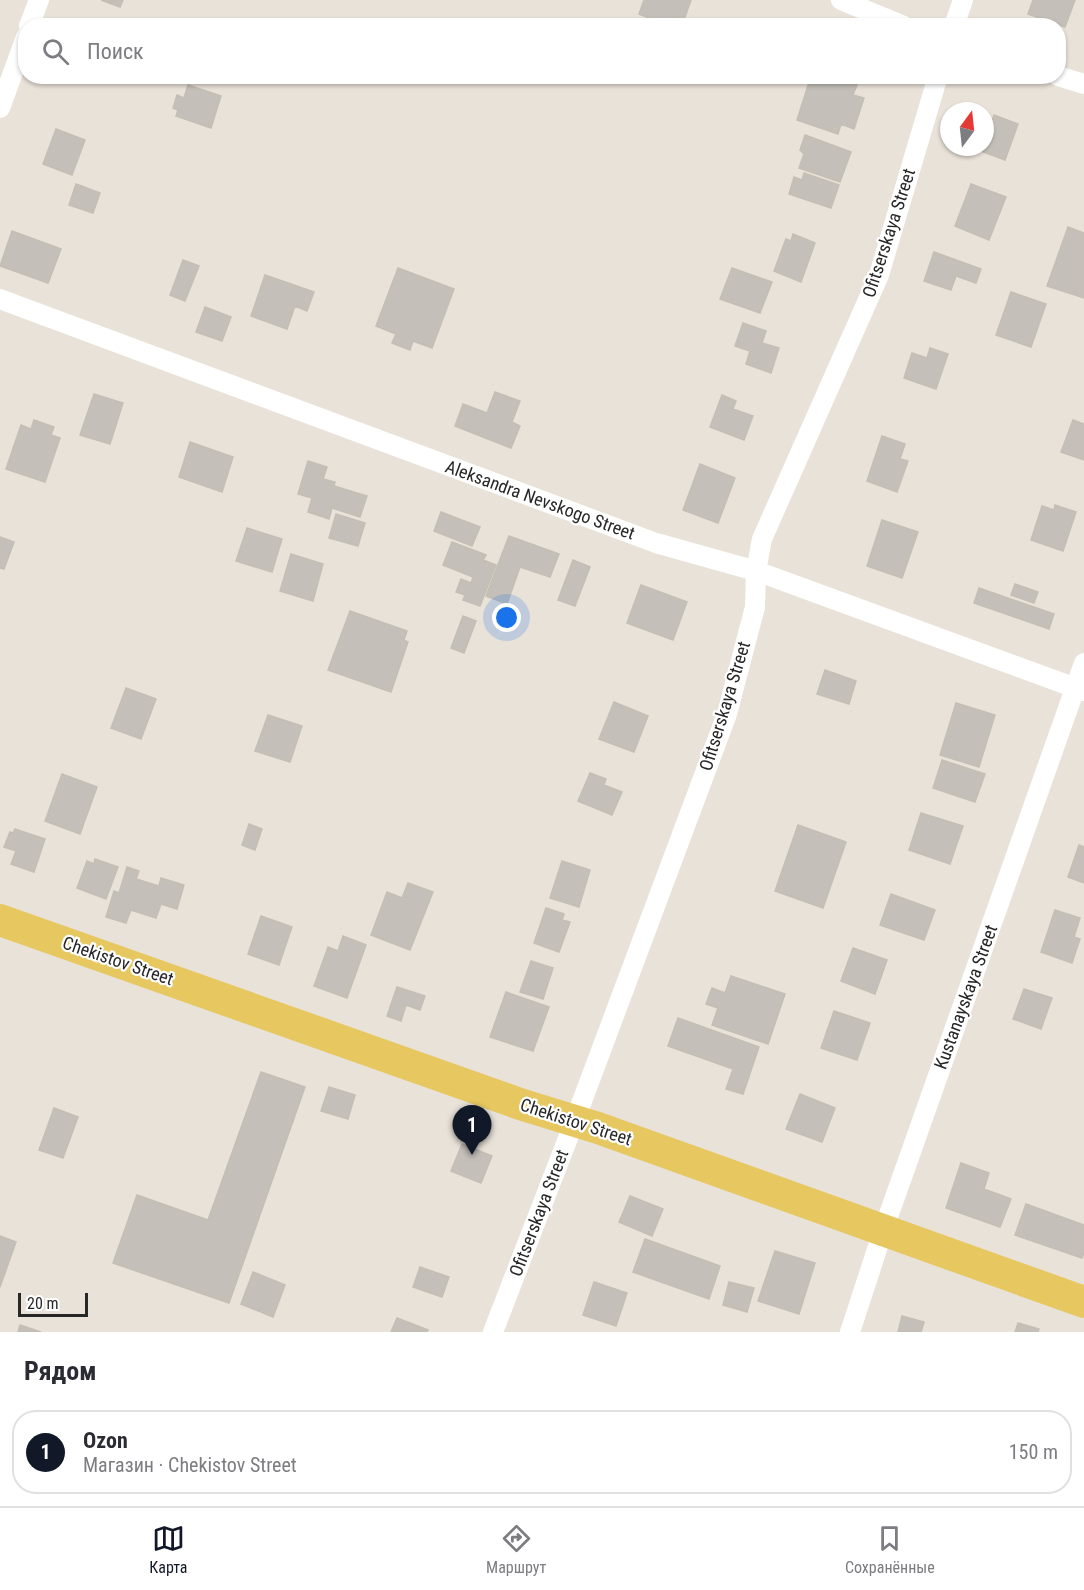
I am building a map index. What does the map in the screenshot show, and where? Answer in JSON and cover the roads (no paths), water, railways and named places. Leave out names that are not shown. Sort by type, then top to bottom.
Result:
[{"type":"main road","name":"Chekistov Street","points":[[0,920],[523,1105],[575,1120],[1084,1302]]},
{"type":"street","points":[[33,18],[39,0]]},
{"type":"street","points":[[841,0],[885,18]]},
{"type":"street","points":[[957,18],[963,0]]},
{"type":"street","points":[[0,108],[18,59]]},
{"type":"street","points":[[1066,78],[1084,84]]},
{"type":"street","name":"Ofitserskaya Street","points":[[493,1332],[727,714],[755,607],[756,571],[762,539],[879,275],[936,84]]},
{"type":"street","name":"Aleksandra Nevskogo Street","points":[[0,298],[656,543],[756,571],[1080,689]]},
{"type":"street","name":"Kustanayskaya Street","points":[[850,1332],[883,1231],[1080,689],[1084,663]]},
{"type":"place","name":"Ozon","points":[[472,1155]]}]
